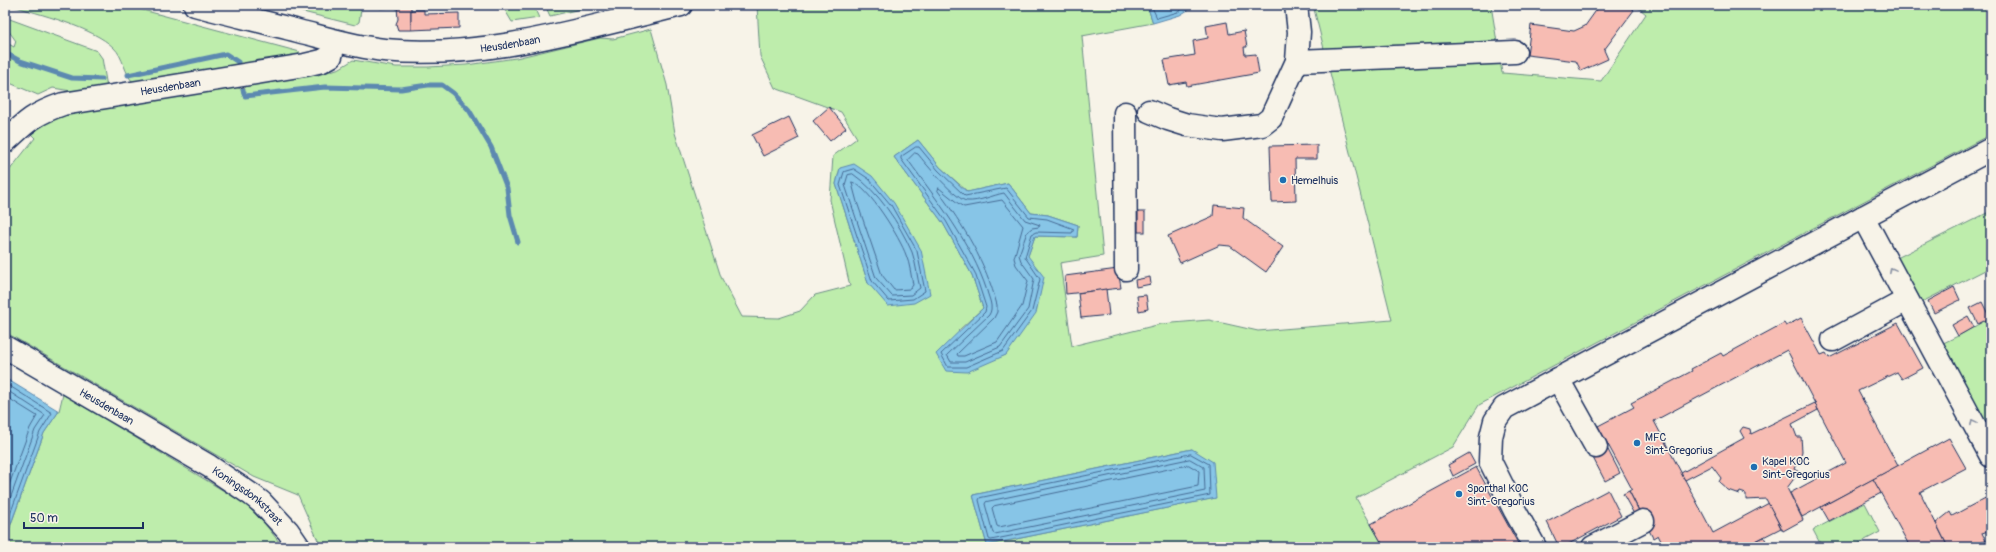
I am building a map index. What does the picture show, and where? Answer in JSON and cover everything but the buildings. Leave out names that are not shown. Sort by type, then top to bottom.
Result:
[{"type":"street","name":"Heusdenbaan","points":[[195,5],[335,41],[383,50],[425,52],[469,50],[515,43],[681,5]]},
{"type":"street","points":[[1149,110],[1168,119],[1187,125],[1222,130],[1262,125],[1271,118],[1297,61],[1299,32],[1296,5]]},
{"type":"street","name":"Heusdenbaan","points":[[5,142],[30,118],[63,104],[305,66],[322,61],[331,56],[335,41]]},
{"type":"street","points":[[1297,61],[1515,52]]},
{"type":"street","points":[[1125,113],[1126,269]]},
{"type":"street","points":[[1535,547],[1490,461],[1491,437],[1495,421],[1504,408],[1991,149]]},
{"type":"street","points":[[1863,217],[1991,456]]},
{"type":"street","points":[[1833,340],[1907,300]]},
{"type":"street","name":"Heusdenbaan","points":[[5,347],[209,466]]},
{"type":"street","points":[[1558,379],[1596,447]]},
{"type":"street","name":"Koningsdonkstraat","points":[[209,466],[261,502],[288,531],[299,547]]},
{"type":"street","points":[[1593,547],[1643,521]]},
{"type":"green space","points":[[10,5],[124,5],[300,52],[296,57],[133,82],[130,79],[117,51],[105,40],[65,22]]},
{"type":"green space","points":[[275,5],[358,5],[361,10],[359,22],[355,25]]},
{"type":"green space","points":[[502,5],[533,5],[539,18],[512,22]]},
{"type":"green space","points":[[545,5],[598,5],[550,16]]},
{"type":"green space","points":[[757,5],[1147,5],[1153,23],[1082,36],[1103,256],[1060,263],[1072,346],[1161,324],[1209,320],[1258,331],[1392,320],[1313,5],[1491,5],[1502,73],[1601,81],[1646,14],[1635,5],[1991,5],[1991,134],[1479,405],[1453,447],[1356,498],[1384,547],[321,547],[298,495],[254,477],[5,332],[5,176],[35,138],[27,130],[45,118],[232,85],[243,90],[249,83],[318,75],[340,68],[353,60],[396,67],[466,65],[516,58],[600,38],[613,39],[651,29],[667,85],[675,133],[721,277],[742,317],[779,318],[800,311],[815,295],[850,286],[830,200],[833,156],[857,138],[841,112],[775,88],[760,56]],"holes":[[[918,140],[940,167],[968,192],[1008,183],[1031,213],[1048,215],[1078,225],[1077,237],[1035,236],[1028,256],[1006,355],[988,361],[958,331],[983,308],[972,275],[943,223],[894,157]],[[840,168],[868,283],[836,184]],[[1192,449],[1215,498],[987,545],[973,495]]]},
{"type":"green space","points":[[7,18],[97,51],[102,58],[107,87],[77,92],[53,88],[38,95],[5,81],[5,42],[14,47],[16,41],[5,26]]},
{"type":"green space","points":[[1991,211],[1991,267],[1916,305],[1893,260]]},
{"type":"green space","points":[[1991,317],[1991,447],[1937,346]]},
{"type":"green space","points":[[63,394],[244,503],[265,524],[283,547],[5,547],[6,538],[44,433],[59,411]]},
{"type":"green space","points":[[1865,503],[1880,532],[1852,547],[1822,547],[1813,530]]},
{"type":"water","points":[[1147,5],[1196,5],[1180,15],[1153,23]]},
{"type":"water","points":[[918,140],[940,167],[967,192],[1008,183],[1031,213],[1048,215],[1078,225],[1077,237],[1035,236],[1028,256],[1044,277],[1036,313],[1006,355],[967,372],[946,371],[936,354],[983,308],[972,275],[943,223],[894,157]]},
{"type":"water","points":[[854,164],[872,176],[894,203],[921,250],[930,294],[914,303],[888,306],[868,283],[836,184],[840,168]]},
{"type":"water","points":[[5,378],[59,411],[44,433],[5,540]]},
{"type":"water","points":[[1192,449],[1213,462],[1216,498],[987,545],[973,495]]},
{"type":"waterway","points":[[5,53],[20,61],[72,78],[102,79]]},
{"type":"waterway","points":[[128,75],[226,54],[238,62]]},
{"type":"waterway","points":[[243,90],[245,96],[325,87],[401,89],[428,85],[442,85],[453,93],[469,110],[491,147],[507,188],[510,215],[518,242]]},
{"type":"place","name":"Hemelhuis","points":[[1283,180]]},
{"type":"place","name":"MFC Sint-Gregorius","points":[[1637,443]]},
{"type":"place","name":"Kapel KOC Sint-Gregorius","points":[[1754,467]]},
{"type":"place","name":"Sporthal KOC Sint-Gregorius","points":[[1459,494]]}]
